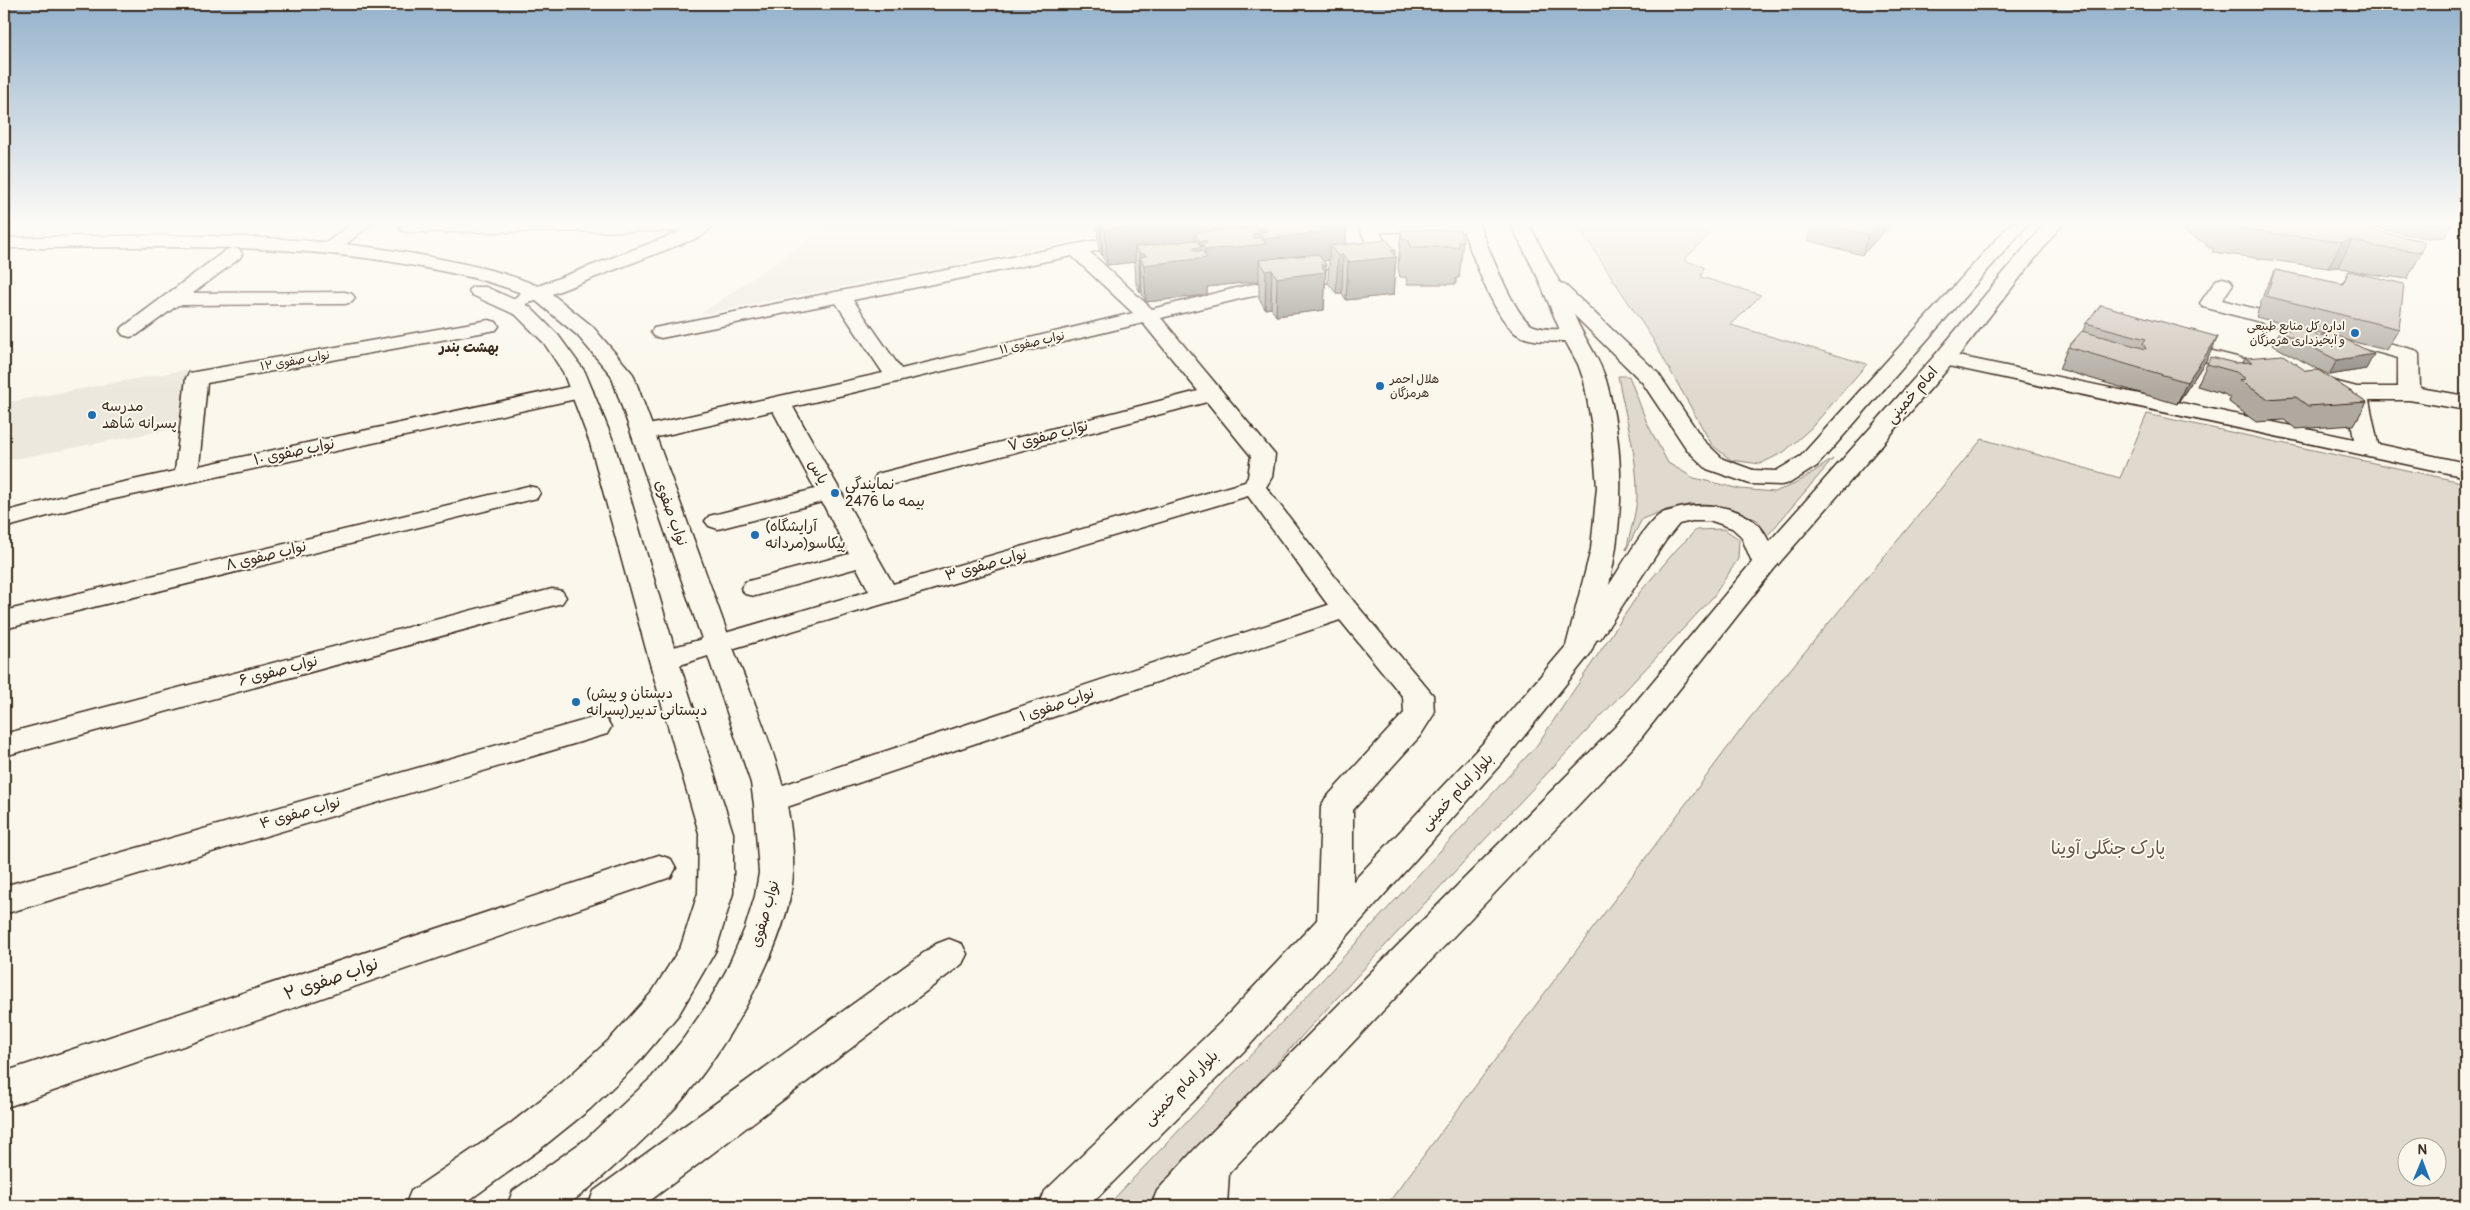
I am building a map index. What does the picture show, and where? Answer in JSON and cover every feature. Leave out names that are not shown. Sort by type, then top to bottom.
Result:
[{"type":"street","points":[[130,331],[173,299],[192,279]]},
{"type":"street","name":"نواب صفوی","points":[[426,1206],[540,1127],[611,1063],[642,1032],[680,981],[710,917],[717,884],[718,851],[716,832],[663,660],[602,443],[574,372],[551,339],[523,311],[490,294],[442,279]]},
{"type":"street","name":"نواب صفوی","points":[[493,279],[537,294],[600,345],[622,374],[767,783],[775,828],[776,875],[766,920],[748,969],[682,1072],[637,1120],[589,1164],[528,1206]]},
{"type":"street","points":[[510,304],[574,279]]},
{"type":"street","points":[[661,332],[923,279]]},
{"type":"street","points":[[1109,279],[1148,316],[1263,455],[1260,477],[1254,487],[1345,609],[1418,695],[1419,714],[1409,729],[1336,807],[1335,923]]},
{"type":"street","name":"نواب صفوی ۱۱","points":[[602,443],[896,377],[1244,292],[1307,279]]},
{"type":"street","points":[[1494,279],[1508,312],[1524,330],[1548,336],[1572,335]]},
{"type":"street","points":[[1549,279],[1650,378],[1696,446],[1715,464],[1750,478],[1781,478],[1809,461],[1970,279]]},
{"type":"street","name":"بلوار امام خمینی","points":[[1060,1206],[1234,1035],[1497,748],[1580,648],[1604,549],[1609,487],[1603,427],[1595,381],[1589,364],[1572,335],[1549,279]]},
{"type":"street","name":"امام خمینی","points":[[1766,563],[1944,359],[2008,279]]},
{"type":"street","points":[[2223,284],[2210,304],[2408,354],[2409,393]]},
{"type":"street","points":[[840,296],[896,377]]},
{"type":"street","points":[[173,299],[345,298]]},
{"type":"street","name":"نواب صفوی ۱۲","points":[[186,476],[197,378],[489,326]]},
{"type":"street","points":[[2181,349],[2357,394],[2409,393],[2466,403]]},
{"type":"street","points":[[1944,359],[2466,470]]},
{"type":"street","name":"نواب صفوی ۱۰","points":[[6,519],[88,497],[582,390]]},
{"type":"street","name":"نواب صفوی ۷","points":[[886,479],[1211,394]]},
{"type":"street","points":[[2357,394],[2367,449]]},
{"type":"street","name":"یاس","points":[[780,403],[886,595]]},
{"type":"street","name":"نواب صفوی ۳","points":[[663,660],[1254,487]]},
{"type":"street","name":"نواب صفوی ۸","points":[[4,620],[528,493]]},
{"type":"street","points":[[718,521],[830,494]]},
{"type":"street","points":[[1172,1206],[1208,1165],[1626,735],[1766,563],[1753,534],[1741,523],[1715,513],[1691,513],[1670,519],[1656,535],[1580,648]]},
{"type":"street","points":[[755,588],[866,557]]},
{"type":"street","name":"نواب صفوی ۶","points":[[4,746],[552,597]]},
{"type":"street","name":"نواب صفوی ۱","points":[[770,801],[1345,609]]},
{"type":"street","name":"نواب صفوی ۴","points":[[4,900],[596,727]]},
{"type":"street","name":"نواب صفوی ۲","points":[[4,1090],[659,868]]},
{"type":"street","points":[[609,1206],[949,954]]},
{"type":"street","points":[[1206,1206],[1208,1165]]},
{"type":"shaded area","points":[[750,279],[880,279],[699,315]]},
{"type":"shaded area","name":"مدرسه پسرانه شاهد","points":[[190,369],[177,428],[4,461],[4,403]]},
{"type":"green space","points":[[1613,279],[1709,279],[1761,295],[1731,325],[1867,364],[1811,428],[1784,452],[1760,464],[1731,460],[1712,445],[1652,338]]},
{"type":"green space","points":[[1618,376],[1629,376],[1647,423],[1668,463],[1694,478],[1740,489],[1774,492],[1795,484],[1833,459],[1768,535],[1757,520],[1729,508],[1691,504],[1662,511],[1642,519],[1626,550],[1635,510],[1637,481]]},
{"type":"green space","name":"پارک جنگلی آوینا","points":[[2147,414],[2466,483],[2466,1206],[1386,1206],[1749,719],[1982,439],[2120,478]]},
{"type":"green space","points":[[1724,529],[1739,539],[1738,559],[1713,597],[1396,934],[1145,1206],[1107,1206],[1324,978],[1537,745],[1640,592],[1677,549],[1696,530]]},
{"type":"building","points":[[2272,279],[2321,279],[2343,284],[2345,279],[2385,279],[2404,284],[2399,329],[2266,296]]},
{"type":"building","points":[[2101,305],[2218,337],[2187,382],[2068,347],[2082,331],[2146,349],[2143,343],[2146,339],[2086,323]]},
{"type":"building","points":[[2302,328],[2318,336],[2333,333],[2374,354],[2337,360],[2280,331]]},
{"type":"building","points":[[2283,355],[2306,371],[2318,370],[2367,402],[2308,406],[2296,397],[2267,399],[2240,380],[2246,379],[2236,372],[2207,364],[2211,357],[2235,363],[2252,362],[2245,358]]},
{"type":"place","name":"اداره کل منابع طبیعی و آبخیزداری هرمزگان","points":[[2355,333]]},
{"type":"place","name":"هلال احمر هرمزگان","points":[[1380,386]]},
{"type":"place","name":"مدرسه پسرانه شاهد","points":[[92,415]]},
{"type":"place","name":"نمایندگی بیمه ما 2476","points":[[835,493]]},
{"type":"place","name":"(آرایشگاه پیکاسو(مردانه","points":[[755,535]]},
{"type":"place","name":"(دبستان و پیش دبستانی تدبیر(پسرانه","points":[[576,702]]},
{"type":"district","name":"بهشت بندر","points":[[469,347]]}]
